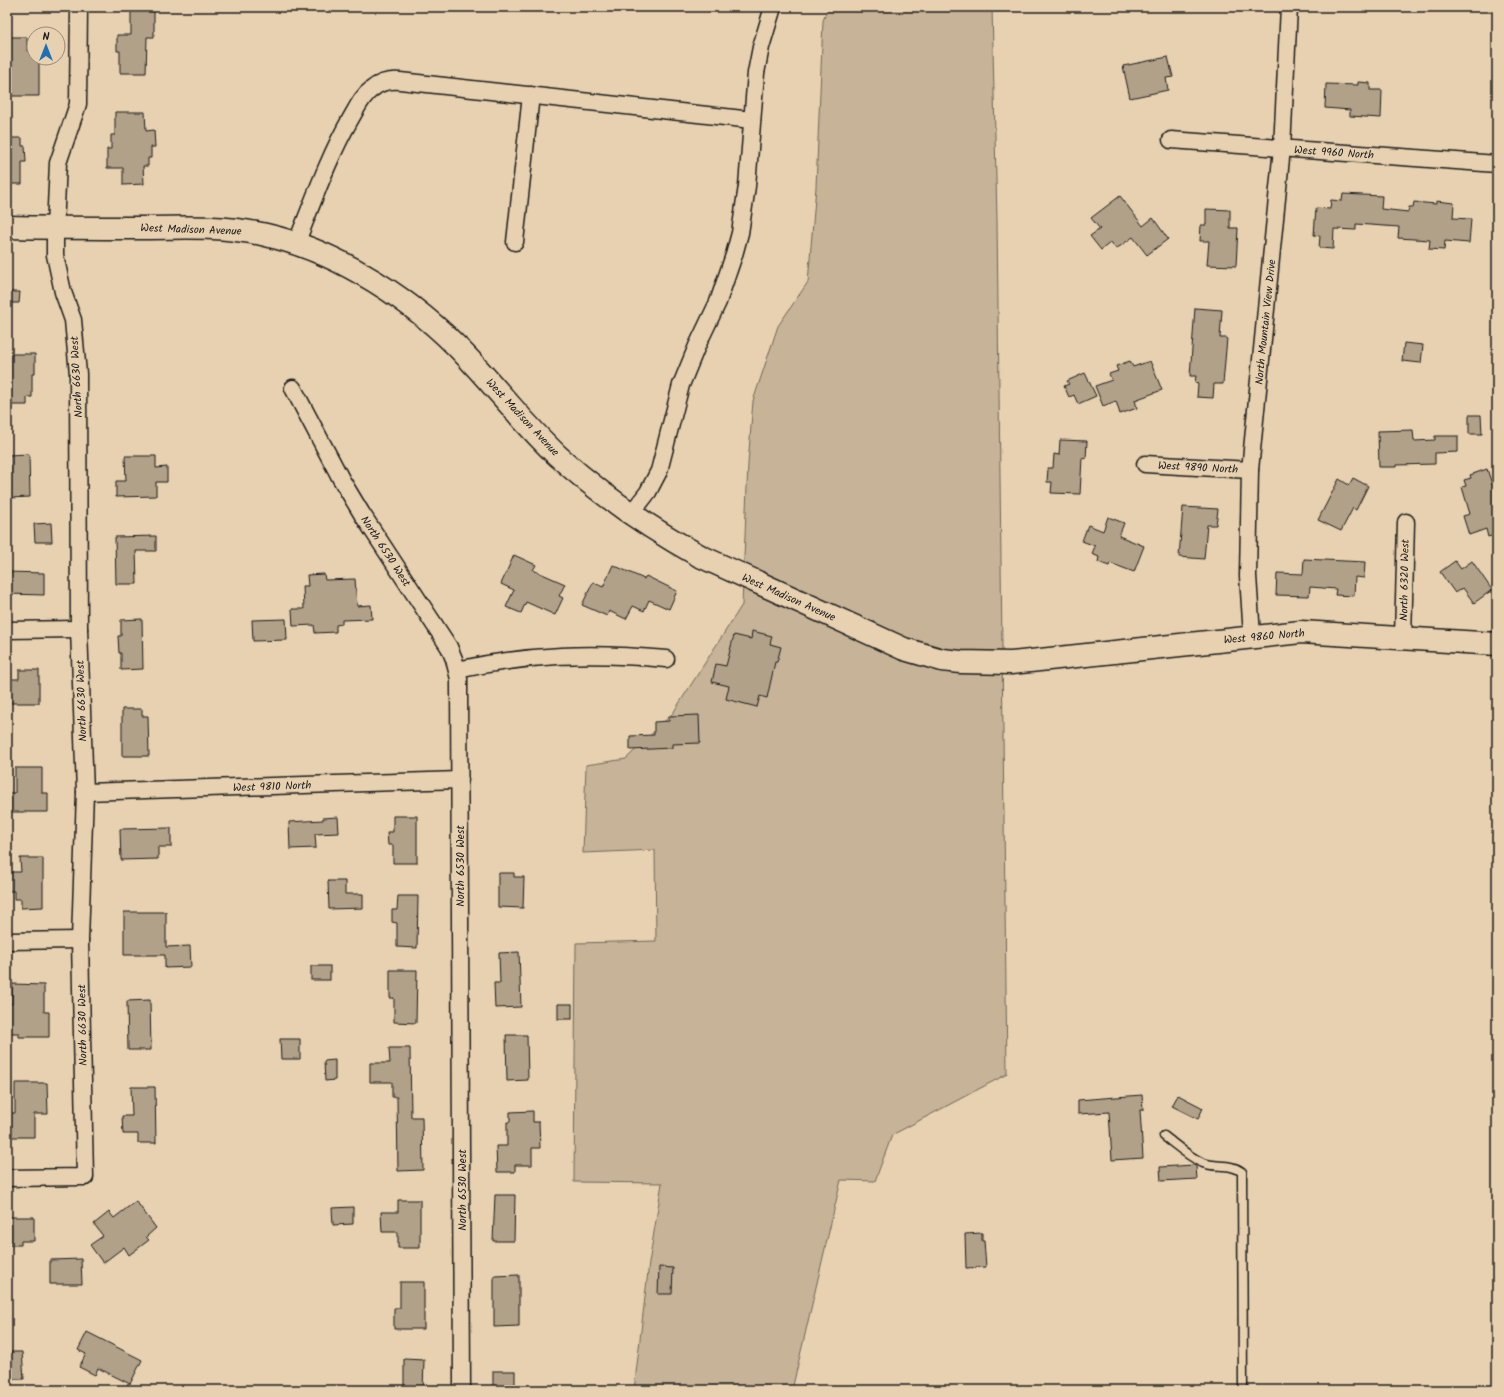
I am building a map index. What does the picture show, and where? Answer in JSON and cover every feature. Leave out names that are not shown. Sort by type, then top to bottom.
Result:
[{"type":"street","name":"North 6630 West","points":[[7,1178],[85,1176],[80,940],[85,792],[79,629],[78,374],[73,320],[63,292],[55,255],[58,163],[78,104],[79,7]]},
{"type":"street","points":[[631,514],[648,492],[659,471],[682,385],[697,346],[718,302],[734,255],[741,226],[747,186],[757,66],[773,7]]},
{"type":"street","name":"North Mountain View Drive","points":[[1252,636],[1248,576],[1250,470],[1282,148],[1289,7]]},
{"type":"street","points":[[296,244],[324,174],[340,139],[364,97],[372,88],[385,82],[400,81],[752,120]]},
{"type":"street","points":[[515,242],[530,95]]},
{"type":"street","name":"West 9960 North","points":[[1171,140],[1497,164]]},
{"type":"street","name":"West Madison Avenue","points":[[7,227],[224,228],[268,235],[324,255],[362,274],[424,317],[466,356],[519,416],[558,456],[588,482],[631,514],[671,540],[700,556],[904,649],[942,660],[961,662],[991,664],[1032,661]]},
{"type":"street","name":"North 6530 West","points":[[293,388],[341,479],[362,514],[449,647],[457,670],[460,688],[462,1390]]},
{"type":"street","name":"West 9890 North","points":[[1145,464],[1250,470]]},
{"type":"street","name":"North 6320 West","points":[[1403,638],[1406,522]]},
{"type":"street","points":[[7,630],[79,629]]},
{"type":"street","name":"West 9860 North","points":[[1032,661],[1300,632],[1497,644]]},
{"type":"street","points":[[457,670],[501,662],[561,655],[614,655],[666,659]]},
{"type":"street","name":"West 9810 North","points":[[85,792],[460,780]]},
{"type":"street","points":[[7,941],[80,940]]},
{"type":"lane","points":[[1164,1136],[1188,1154],[1204,1163],[1237,1168],[1242,1172],[1243,1390]]},
{"type":"shaded area","points":[[828,7],[992,7],[997,220],[1007,1074],[892,1135],[875,1181],[841,1180],[792,1390],[634,1390],[649,1263],[662,1183],[574,1182],[576,943],[656,941],[655,850],[583,853],[586,765],[626,759],[673,713],[742,605],[748,464],[753,401],[778,326],[808,282],[816,187],[823,21]]},
{"type":"building","points":[[131,10],[154,11],[154,37],[147,37],[146,73],[120,73],[120,51],[117,51],[117,35],[131,35]]},
{"type":"building","points":[[7,37],[26,37],[26,66],[39,66],[39,96],[7,96]]},
{"type":"building","points":[[1168,57],[1173,77],[1166,78],[1168,90],[1130,98],[1123,66]]},
{"type":"building","points":[[1358,82],[1370,83],[1370,90],[1382,90],[1381,118],[1350,116],[1350,110],[1325,108],[1326,84],[1358,85]]},
{"type":"building","points":[[115,112],[145,112],[146,131],[154,130],[155,147],[151,147],[151,158],[148,158],[148,166],[143,166],[144,184],[123,185],[123,168],[107,168],[107,149],[111,149],[111,135],[115,135]]},
{"type":"building","points":[[7,138],[22,138],[22,146],[25,146],[26,162],[22,162],[22,184],[7,184]]},
{"type":"building","points":[[1343,194],[1382,196],[1381,209],[1408,212],[1409,207],[1413,207],[1414,202],[1436,204],[1436,201],[1454,203],[1453,218],[1471,219],[1469,243],[1445,241],[1444,250],[1429,249],[1430,240],[1398,238],[1399,227],[1356,224],[1356,230],[1334,229],[1333,249],[1319,248],[1320,236],[1314,235],[1316,208],[1330,209],[1331,200],[1342,201]]},
{"type":"building","points":[[1120,196],[1143,226],[1153,218],[1168,239],[1147,255],[1133,237],[1116,249],[1111,242],[1101,250],[1090,236],[1100,229],[1091,218]]},
{"type":"building","points":[[1206,209],[1230,210],[1230,228],[1238,228],[1236,266],[1207,265],[1209,241],[1200,241],[1201,225],[1206,225]]},
{"type":"building","points":[[7,292],[20,292],[19,303],[7,303]]},
{"type":"building","points":[[1195,308],[1222,310],[1220,338],[1227,338],[1223,384],[1214,384],[1213,398],[1197,397],[1198,383],[1195,382],[1196,376],[1190,376]]},
{"type":"building","points":[[1404,343],[1423,345],[1421,363],[1402,361]]},
{"type":"building","points":[[7,354],[35,354],[35,374],[32,374],[32,397],[27,397],[27,405],[7,405]]},
{"type":"building","points":[[1130,361],[1133,367],[1150,361],[1162,390],[1135,400],[1137,408],[1120,414],[1116,401],[1103,406],[1095,386],[1112,380],[1109,374],[1118,371],[1116,366]]},
{"type":"building","points":[[1085,373],[1096,396],[1078,404],[1074,395],[1069,397],[1064,386],[1069,384],[1067,381]]},
{"type":"building","points":[[1469,415],[1481,415],[1482,434],[1469,434]]},
{"type":"building","points":[[1413,430],[1414,441],[1435,440],[1435,436],[1458,436],[1458,452],[1435,453],[1435,464],[1379,467],[1378,431]]},
{"type":"building","points":[[1060,440],[1087,441],[1086,459],[1082,458],[1080,494],[1051,493],[1052,482],[1047,482],[1048,468],[1053,468],[1054,454],[1059,455]]},
{"type":"building","points":[[29,454],[30,497],[9,498],[8,455]]},
{"type":"building","points":[[125,456],[156,456],[156,468],[167,467],[167,482],[156,482],[156,496],[116,497],[116,481],[126,481]]},
{"type":"building","points":[[1487,469],[1495,493],[1497,493],[1497,534],[1488,537],[1486,529],[1469,535],[1463,516],[1470,514],[1462,487],[1466,486],[1464,480],[1471,478],[1470,475]]},
{"type":"building","points":[[1353,478],[1368,486],[1356,510],[1353,508],[1341,531],[1318,520],[1339,479],[1349,485]]},
{"type":"building","points":[[1183,507],[1218,509],[1216,525],[1207,525],[1204,559],[1179,557]]},
{"type":"building","points":[[1108,517],[1124,523],[1119,536],[1144,546],[1134,572],[1110,563],[1109,566],[1098,562],[1099,557],[1092,554],[1095,546],[1082,541],[1088,525],[1103,531]]},
{"type":"building","points":[[51,523],[52,542],[35,542],[34,524]]},
{"type":"building","points":[[156,536],[156,551],[136,551],[137,584],[116,584],[115,537]]},
{"type":"building","points":[[514,555],[536,565],[533,570],[565,584],[559,596],[563,598],[555,615],[526,602],[521,613],[506,607],[514,590],[501,584]]},
{"type":"building","points":[[1304,559],[1365,562],[1364,578],[1355,577],[1354,596],[1335,595],[1336,589],[1310,587],[1309,596],[1276,595],[1277,573],[1303,574]]},
{"type":"building","points":[[1455,561],[1461,569],[1472,561],[1492,590],[1474,603],[1463,588],[1455,593],[1440,572]]},
{"type":"building","points":[[613,565],[644,579],[646,576],[677,591],[669,609],[649,600],[644,611],[633,606],[626,619],[609,611],[607,616],[582,605],[593,582],[603,587]]},
{"type":"building","points":[[7,572],[44,573],[44,595],[7,594]]},
{"type":"building","points":[[324,574],[325,580],[355,579],[357,606],[371,605],[372,619],[342,620],[342,624],[336,625],[336,632],[315,633],[314,625],[293,626],[292,609],[304,609],[303,586],[308,586],[307,575]]},
{"type":"building","points":[[142,619],[143,669],[121,670],[121,653],[119,653],[118,636],[121,636],[121,620]]},
{"type":"building","points":[[286,619],[287,640],[253,641],[252,620]]},
{"type":"building","points":[[752,631],[772,636],[770,644],[781,647],[777,662],[775,662],[767,698],[760,696],[757,707],[726,699],[729,686],[712,682],[716,664],[726,666],[734,635],[751,639]]},
{"type":"building","points":[[19,670],[39,670],[39,703],[7,703],[7,679],[19,679]]},
{"type":"building","points":[[122,709],[142,709],[142,716],[148,716],[149,756],[122,756]]},
{"type":"building","points":[[699,715],[700,743],[672,744],[672,748],[630,750],[630,736],[654,735],[654,722],[669,721],[669,716]]},
{"type":"building","points":[[15,768],[42,768],[42,793],[48,793],[48,812],[7,812],[7,793],[15,793]]},
{"type":"building","points":[[393,816],[417,816],[417,863],[393,863],[393,845],[388,845],[387,832],[393,832]]},
{"type":"building","points":[[338,817],[339,833],[315,834],[316,848],[290,849],[289,822],[323,820],[323,818]]},
{"type":"building","points":[[171,828],[171,847],[158,847],[158,859],[121,860],[120,829]]},
{"type":"building","points":[[20,858],[43,858],[43,907],[21,908],[21,899],[14,899],[14,891],[7,891],[7,872],[21,872]]},
{"type":"building","points":[[498,873],[514,873],[514,877],[524,877],[523,908],[498,907]]},
{"type":"building","points":[[328,881],[345,881],[345,894],[363,894],[363,908],[329,909]]},
{"type":"building","points":[[398,896],[418,896],[417,948],[397,947],[397,923],[392,922],[392,910],[397,910]]},
{"type":"building","points":[[124,912],[166,912],[166,947],[190,946],[191,967],[165,968],[165,955],[124,955]]},
{"type":"building","points":[[519,952],[521,1007],[495,1008],[494,983],[500,983],[499,953]]},
{"type":"building","points":[[311,966],[330,966],[330,980],[311,980]]},
{"type":"building","points":[[390,970],[417,970],[416,1023],[394,1022],[394,998],[390,998]]},
{"type":"building","points":[[12,984],[44,985],[44,1012],[49,1012],[49,1037],[19,1037],[19,1033],[7,1033],[7,1004],[12,1004]]},
{"type":"building","points":[[150,1000],[151,1050],[128,1050],[127,1001]]},
{"type":"building","points":[[558,1004],[572,1004],[572,1019],[558,1019]]},
{"type":"building","points":[[506,1035],[527,1035],[528,1080],[507,1081]]},
{"type":"building","points":[[280,1039],[300,1039],[300,1059],[281,1059]]},
{"type":"building","points":[[389,1048],[410,1048],[411,1117],[422,1117],[423,1170],[398,1171],[397,1097],[392,1097],[392,1082],[370,1082],[370,1063],[390,1063]]},
{"type":"building","points":[[335,1060],[335,1080],[325,1081],[324,1061]]},
{"type":"building","points":[[15,1083],[47,1083],[48,1114],[34,1114],[34,1137],[7,1137],[7,1113],[15,1113]]},
{"type":"building","points":[[131,1087],[155,1087],[156,1143],[138,1143],[138,1134],[123,1134],[122,1116],[132,1116]]},
{"type":"building","points":[[1142,1095],[1143,1110],[1140,1110],[1143,1158],[1112,1160],[1109,1112],[1078,1114],[1078,1100]]},
{"type":"building","points":[[1178,1095],[1203,1108],[1198,1119],[1172,1106]]},
{"type":"building","points":[[533,1111],[533,1122],[539,1122],[540,1148],[532,1148],[532,1165],[515,1165],[515,1172],[497,1172],[496,1146],[507,1146],[507,1122],[510,1122],[510,1112]]},
{"type":"building","points":[[1196,1166],[1197,1179],[1161,1181],[1160,1167]]},
{"type":"building","points":[[495,1195],[515,1195],[514,1241],[493,1241]]},
{"type":"building","points":[[398,1200],[420,1200],[420,1248],[398,1248],[398,1232],[382,1232],[381,1212],[398,1212]]},
{"type":"building","points":[[136,1201],[156,1228],[146,1237],[149,1240],[129,1255],[124,1247],[103,1263],[90,1245],[103,1236],[94,1224],[109,1212],[114,1218]]},
{"type":"building","points":[[353,1207],[353,1224],[333,1225],[332,1208]]},
{"type":"building","points":[[8,1217],[34,1217],[34,1241],[21,1241],[21,1245],[8,1245]]},
{"type":"building","points":[[982,1233],[986,1267],[966,1268],[965,1234]]},
{"type":"building","points":[[81,1259],[82,1284],[50,1284],[50,1260]]},
{"type":"building","points":[[659,1267],[673,1268],[672,1294],[658,1294]]},
{"type":"building","points":[[519,1275],[519,1326],[494,1327],[494,1276]]},
{"type":"building","points":[[400,1282],[424,1282],[424,1329],[394,1329],[394,1308],[400,1308]]},
{"type":"building","points":[[87,1332],[142,1360],[130,1384],[98,1368],[95,1375],[79,1367],[86,1354],[78,1350]]},
{"type":"building","points":[[7,1352],[22,1352],[24,1379],[7,1379]]},
{"type":"building","points":[[404,1359],[424,1360],[423,1390],[404,1390]]},
{"type":"building","points":[[493,1371],[515,1371],[515,1390],[493,1390]]}]
